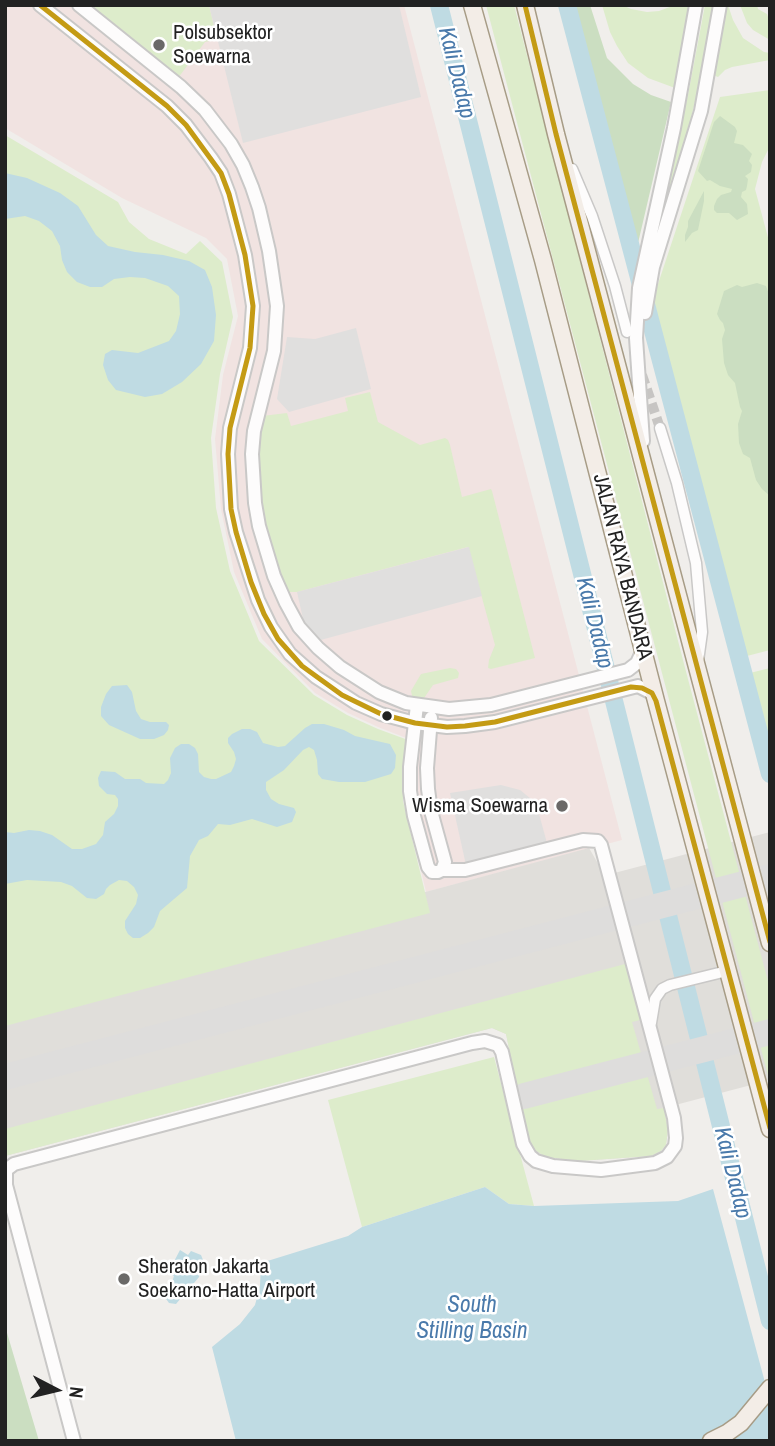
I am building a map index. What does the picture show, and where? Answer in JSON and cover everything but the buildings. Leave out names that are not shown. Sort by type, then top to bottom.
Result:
[{"type":"main road","name":"JALAN RAYA BANDARA","points":[[472,5],[543,260],[656,701],[770,1129]]},
{"type":"main road","points":[[525,5],[647,483],[770,943]]},
{"type":"main road","points":[[711,1441],[741,1423],[770,1388]]},
{"type":"street","points":[[40,5],[167,106],[200,142],[221,173],[240,233],[253,306],[250,348],[230,428],[228,454],[231,509],[251,582],[271,627],[290,654],[329,687],[356,703],[381,714],[415,723],[447,727],[495,722],[631,687],[652,693],[656,701]]},
{"type":"street","points":[[79,5],[181,87],[205,110],[220,128],[243,165],[252,187],[264,226],[277,306],[274,351],[254,431],[252,454],[255,503],[274,576],[299,627],[340,667],[369,686],[406,703],[432,708],[463,709],[491,705],[628,670],[637,663],[643,646]]},
{"type":"street","points":[[638,376],[642,327],[667,160],[696,5]]},
{"type":"street","points":[[647,483],[638,376],[636,314],[639,288],[701,111],[720,5]]},
{"type":"street","points":[[556,134],[592,216],[627,332]]},
{"type":"street","points":[[660,428],[696,563],[702,632],[697,672]]},
{"type":"street","points":[[74,1441],[6,1185],[6,1170],[14,1164],[485,1041],[498,1045],[502,1052],[523,1144],[536,1161],[553,1166],[601,1170],[655,1163],[672,1152],[677,1138],[674,1118],[601,845],[597,841],[583,840],[465,870],[442,870],[434,873],[428,867],[410,791],[417,705]]},
{"type":"street","points":[[432,708],[428,789],[445,862],[442,870]]},
{"type":"street","points":[[651,1032],[654,999],[662,989],[727,971]]},
{"type":"shaded area","points":[[5,5],[404,5],[622,840],[426,892],[405,802],[409,739],[348,713],[315,693],[262,639],[234,572],[221,509],[215,439],[223,375],[238,316],[227,259],[206,238],[122,198],[5,128]]},
{"type":"shaded area","points":[[209,5],[399,5],[421,97],[243,143]]},
{"type":"shaded area","points":[[356,328],[371,389],[289,412],[277,399],[287,337],[315,339]]},
{"type":"shaded area","points":[[469,547],[482,596],[317,641],[304,623],[297,592]]},
{"type":"shaded area","points":[[501,785],[520,790],[536,803],[547,843],[466,865],[450,793]]},
{"type":"shaded area","points":[[770,832],[770,1080],[664,1108],[668,1130],[666,1145],[651,1156],[579,1161],[546,1157],[536,1151],[527,1135],[506,1034],[492,1028],[5,1156],[5,1005],[589,848],[603,876]]},
{"type":"green space","points":[[89,5],[209,5],[217,39],[205,42],[178,78]]},
{"type":"green space","points":[[486,5],[514,5],[770,989],[770,1083]]},
{"type":"green space","points":[[569,5],[590,5],[607,58],[633,84],[651,95],[671,102],[635,256]]},
{"type":"green space","points":[[602,5],[622,5],[647,12],[675,5],[690,5],[675,88],[648,78],[628,63],[610,32]]},
{"type":"green space","points":[[705,5],[713,5],[705,61],[657,233],[655,232],[687,100]]},
{"type":"green space","points":[[726,5],[743,38],[770,53],[770,60],[732,67],[718,77],[713,75]]},
{"type":"green space","points":[[740,5],[757,5],[758,9],[767,14],[770,40],[747,23]]},
{"type":"green space","points":[[770,90],[770,146],[762,162],[755,189],[770,245],[770,650],[747,656],[653,305],[720,97]]},
{"type":"green space","points":[[720,116],[735,127],[737,131],[734,143],[743,145],[752,154],[749,161],[752,165],[751,172],[745,176],[748,179],[747,186],[741,197],[747,204],[748,214],[737,220],[729,213],[717,213],[714,210],[717,199],[732,189],[707,181],[698,171],[714,122]]},
{"type":"green space","points":[[5,135],[118,202],[129,222],[149,239],[186,254],[200,241],[222,262],[233,317],[220,374],[211,438],[216,508],[230,571],[259,641],[314,695],[347,715],[408,740],[403,801],[430,913],[5,1026]]},
{"type":"green space","points":[[704,191],[698,230],[685,242],[688,221]]},
{"type":"green space","points":[[757,283],[766,286],[770,297],[770,496],[756,480],[750,458],[743,454],[739,443],[738,424],[742,411],[735,383],[728,375],[724,363],[722,339],[725,330],[717,314],[724,291],[737,285],[742,287]]},
{"type":"green space","points":[[370,392],[378,422],[420,445],[445,438],[448,440],[462,497],[491,489],[535,658],[488,668],[495,645],[468,547],[297,592],[287,592],[261,509],[256,455],[262,416],[287,413],[291,426],[348,411],[345,398]]},
{"type":"green space","points":[[770,668],[770,788],[742,675]]},
{"type":"green space","points":[[456,669],[458,678],[433,685],[422,701],[413,700],[411,691],[421,674]]},
{"type":"green space","points":[[625,964],[640,1020],[632,1022],[657,1109],[664,1108],[668,1130],[666,1145],[651,1156],[579,1161],[546,1157],[536,1151],[527,1135],[506,1034],[492,1028],[5,1156],[5,1129]]},
{"type":"green space","points":[[494,1057],[534,1206],[509,1204],[485,1187],[362,1227],[328,1100]]},
{"type":"green space","points":[[5,1326],[39,1441],[5,1441]]},
{"type":"water","points":[[5,173],[27,178],[60,193],[78,206],[96,235],[108,246],[189,261],[205,270],[212,287],[216,315],[214,341],[201,364],[182,382],[162,394],[145,397],[116,390],[108,380],[103,365],[105,354],[112,350],[138,353],[169,341],[176,331],[180,314],[179,296],[168,286],[145,278],[114,279],[102,287],[90,287],[77,282],[67,272],[60,246],[52,231],[39,221],[25,216],[5,219]]},
{"type":"water","points":[[127,685],[141,719],[166,722],[169,725],[164,735],[154,739],[140,739],[109,725],[101,716],[101,707],[112,686]]},
{"type":"water","points":[[312,724],[324,724],[355,736],[390,744],[396,755],[395,768],[391,774],[365,782],[322,779],[318,774],[314,750],[309,747],[303,750],[284,770],[266,782],[266,790],[271,799],[294,808],[296,812],[292,822],[277,827],[252,819],[230,825],[218,824],[208,836],[199,840],[190,856],[187,888],[160,911],[154,927],[140,938],[133,938],[125,928],[125,921],[136,904],[138,895],[127,881],[119,880],[110,885],[104,894],[96,899],[87,898],[72,886],[61,882],[27,880],[5,884],[5,832],[40,831],[52,835],[72,849],[96,844],[103,835],[105,822],[118,806],[115,795],[107,794],[99,786],[101,771],[115,772],[125,779],[164,784],[171,773],[170,758],[175,748],[181,744],[189,744],[198,754],[199,772],[204,777],[216,779],[231,772],[234,766],[236,759],[228,743],[232,734],[242,729],[250,729],[257,732],[263,743],[278,747],[285,746]]},
{"type":"water","name":"South Stilling Basin","points":[[485,1187],[509,1204],[534,1206],[678,1201],[713,1189],[770,1401],[770,1441],[236,1441],[212,1347],[240,1324],[255,1305],[260,1286],[261,1263],[348,1236],[362,1227]]},
{"type":"water","points":[[180,1250],[188,1255],[191,1251],[201,1255],[203,1260],[199,1277],[185,1287],[172,1282],[174,1276],[168,1273]]},
{"type":"water","points":[[170,1286],[182,1295],[176,1304],[169,1303],[164,1296]]},
{"type":"waterway","name":"Kali Dadap","points":[[439,5],[770,1321]]},
{"type":"waterway","name":"Kali Dadap","points":[[567,5],[770,774]]},
{"type":"taxiway","points":[[5,1077],[770,877]]},
{"type":"taxiway","points":[[524,1096],[770,1032]]},
{"type":"tunnel","points":[[642,375],[660,428]]},
{"type":"transit line","points":[[40,5],[167,106],[186,125],[221,173],[229,194],[245,255],[253,306],[250,348],[230,428],[228,454],[231,509],[251,582],[278,639],[302,666],[342,695],[381,714],[415,723],[465,726],[495,722],[631,687],[652,693],[770,1128]]},
{"type":"transit line","points":[[525,5],[556,134],[770,942]]},
{"type":"place","name":"Polsubsektor Soewarna","points":[[159,45]]},
{"type":"place","name":"Wisma Soewarna","points":[[562,806]]},
{"type":"place","name":"Sheraton Jakarta Soekarno-Hatta Airport","points":[[124,1279]]}]
